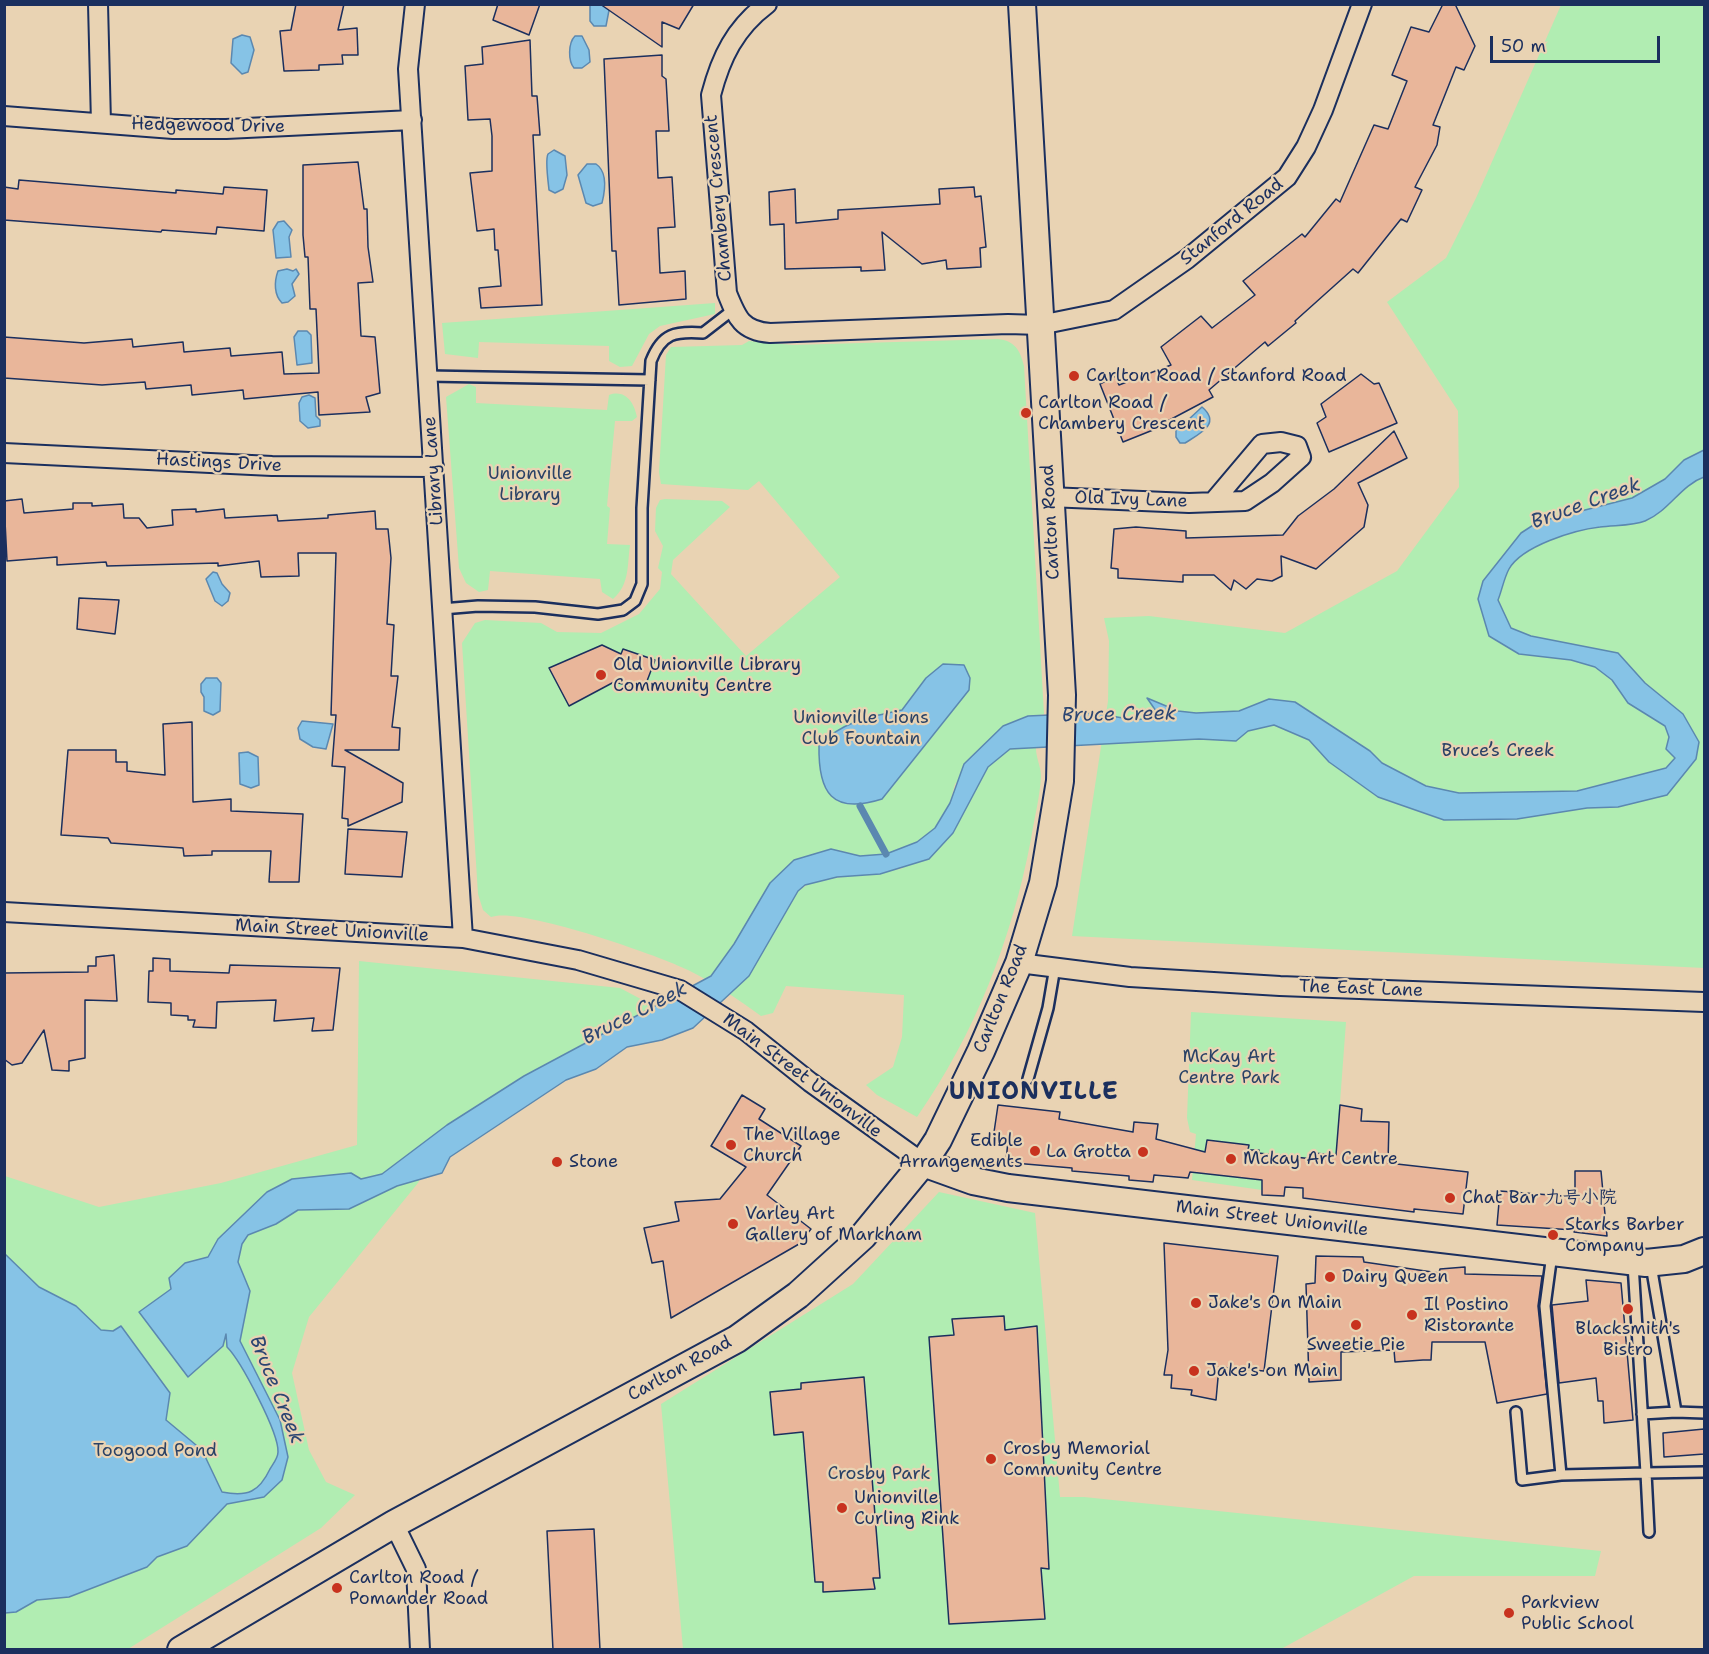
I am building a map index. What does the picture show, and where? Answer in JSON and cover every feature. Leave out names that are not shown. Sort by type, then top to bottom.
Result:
[{"type":"main road","name":"Carlton Road","points":[[181,1650],[394,1524],[737,1339],[798,1295],[863,1236],[923,1163],[938,1140],[981,1051],[1019,963],[1043,883],[1060,781],[1062,695],[1022,4]]},
{"type":"main road","name":"Main Street Unionville","points":[[923,1163],[972,1181],[1008,1188],[1552,1253],[1642,1262],[1684,1259],[1704,1251]]},
{"type":"street","points":[[99,4],[101,123]]},
{"type":"street","name":"Library Lane","points":[[415,4],[409,38],[408,69],[463,938]]},
{"type":"street","name":"Chambery Crescent","points":[[767,4],[739,29],[718,69],[711,95],[725,275],[728,293],[741,322],[753,332],[770,333],[1008,324],[1040,325]]},
{"type":"street","name":"Stanford Road","points":[[1040,325],[1114,310],[1187,260],[1287,177],[1306,147],[1323,110],[1362,4]]},
{"type":"street","name":"Hedgewood Drive","points":[[4,116],[226,129],[412,120]]},
{"type":"street","name":"Old Ivy Lane","points":[[1049,497],[1213,502],[1245,501],[1272,483],[1301,457],[1297,446],[1281,442],[1262,444],[1213,502]]},
{"type":"street","name":"Hastings Drive","points":[[4,453],[272,466],[434,467]]},
{"type":"street","name":"Main Street Unionville","points":[[4,912],[463,938],[578,960],[680,990],[722,1015],[923,1163]]},
{"type":"street","name":"The East Lane","points":[[1019,963],[1130,977],[1268,985],[1704,1002]]},
{"type":"street","points":[[394,1524],[416,1569],[420,1650]]},
{"type":"lane","points":[[442,609],[478,606],[535,607],[598,614],[624,610],[635,601],[642,584],[642,508],[651,361],[659,343],[680,331],[703,333],[734,309]]},
{"type":"lane","points":[[428,376],[650,380]]},
{"type":"lane","points":[[1028,1079],[1047,1008],[1055,967]]},
{"type":"lane","points":[[1552,1253],[1545,1306],[1561,1475]]},
{"type":"lane","points":[[1642,1262],[1676,1412]]},
{"type":"lane","points":[[1642,1262],[1632,1280],[1649,1532]]},
{"type":"lane","points":[[1516,1412],[1522,1480],[1561,1475],[1704,1472]]},
{"type":"lane","points":[[1642,1414],[1704,1413]]},
{"type":"green space","name":"Bruce’s Creek","points":[[1561,5],[1704,5],[1704,968],[1072,936],[1108,701],[1109,641],[1104,618],[1149,616],[1285,633],[1397,571],[1459,487],[1458,411],[1387,302],[1446,258],[1476,198]]},
{"type":"green space","points":[[715,303],[715,314],[660,326],[649,334],[632,366],[620,367],[609,361],[609,346],[479,342],[478,358],[445,354],[442,323]]},
{"type":"green space","name":"Unionville Lions Club Fountain","points":[[998,339],[1016,347],[1024,366],[1044,714],[1023,719],[955,784],[950,803],[935,828],[917,842],[886,854],[860,856],[838,850],[822,851],[809,858],[794,860],[780,920],[798,891],[813,881],[901,869],[953,833],[988,767],[1000,755],[1010,749],[1036,745],[1041,776],[1038,800],[1023,876],[1002,949],[974,1019],[957,1053],[917,1117],[877,1095],[866,1085],[893,1067],[902,1037],[904,995],[786,986],[773,1013],[761,1016],[698,975],[672,963],[557,925],[506,916],[491,917],[483,910],[478,894],[462,643],[475,623],[485,620],[541,623],[557,632],[601,633],[639,614],[660,589],[662,572],[658,568],[663,546],[655,531],[656,508],[660,500],[665,499],[722,501],[730,507],[673,560],[671,574],[746,656],[840,577],[759,481],[748,490],[661,484],[659,472],[666,355],[671,347],[742,345],[749,341],[793,345]]},
{"type":"green space","name":"Unionville Library","points":[[469,384],[476,387],[476,403],[607,410],[609,395],[620,394],[628,398],[634,406],[637,417],[632,421],[615,421],[607,506],[610,508],[607,544],[630,545],[625,581],[613,599],[602,592],[600,579],[490,571],[488,590],[479,592],[466,583],[459,568],[446,397]]},
{"type":"green space","name":"Toogood Pond","points":[[359,961],[620,988],[654,1006],[524,1076],[447,1125],[418,1183],[309,1317],[292,1373],[309,1450],[326,1482],[355,1495],[321,1528],[128,1649],[5,1650],[5,1176],[99,1207],[221,1183],[357,1145]]},
{"type":"green space","name":"McKay Art Centre Park","points":[[1191,1012],[1346,1022],[1336,1156],[1313,1159],[1265,1154],[1262,1190],[1192,1180],[1196,1134],[1190,1132],[1187,1118]]},
{"type":"green space","name":"Crosby Park","points":[[939,1192],[1035,1213],[1060,1497],[1084,1497],[1601,1551],[1595,1576],[1414,1576],[1281,1649],[683,1649],[661,1404],[853,1284]]},
{"type":"water","points":[[590,5],[610,5],[606,26],[594,26],[590,21]]},
{"type":"water","points":[[242,35],[250,37],[254,50],[248,72],[242,74],[231,63],[233,39]]},
{"type":"water","points":[[575,36],[582,36],[589,50],[590,62],[582,68],[574,68],[571,61],[570,47]]},
{"type":"water","points":[[554,150],[565,156],[567,175],[563,189],[555,193],[549,190],[547,165],[548,154]]},
{"type":"water","points":[[587,164],[596,164],[600,167],[604,177],[602,203],[593,206],[586,203],[578,175]]},
{"type":"water","points":[[284,221],[292,230],[289,237],[291,257],[276,258],[273,230],[278,222]]},
{"type":"water","points":[[287,269],[293,271],[296,269],[299,274],[292,284],[295,296],[288,302],[282,303],[276,292],[276,280],[278,271]]},
{"type":"water","points":[[298,331],[307,331],[311,335],[312,363],[297,365],[294,337]]},
{"type":"water","points":[[309,395],[315,398],[316,416],[320,420],[320,426],[308,428],[300,421],[299,403],[302,397]]},
{"type":"water","points":[[1202,407],[1210,419],[1206,428],[1185,443],[1180,443],[1176,437],[1176,426],[1188,420]]},
{"type":"water","points":[[1704,450],[1704,477],[1688,486],[1653,517],[1640,523],[1577,532],[1537,546],[1525,553],[1509,569],[1498,600],[1511,628],[1531,636],[1618,653],[1645,683],[1683,714],[1699,742],[1696,759],[1667,795],[1618,807],[1587,808],[1517,819],[1444,820],[1378,797],[1329,762],[1309,740],[1274,725],[1248,731],[1236,741],[1199,739],[1010,749],[988,767],[953,833],[929,859],[880,874],[837,877],[805,885],[798,891],[749,976],[693,1028],[662,1040],[627,1047],[596,1069],[566,1080],[450,1157],[442,1173],[397,1186],[349,1209],[298,1210],[276,1224],[248,1235],[242,1244],[238,1262],[250,1291],[240,1341],[280,1420],[288,1457],[282,1480],[264,1497],[227,1504],[187,1546],[157,1557],[147,1567],[69,1597],[37,1600],[16,1612],[5,1613],[4,1253],[39,1287],[76,1306],[101,1330],[113,1331],[121,1326],[170,1393],[166,1420],[202,1450],[222,1492],[239,1494],[252,1491],[266,1477],[278,1452],[266,1414],[250,1381],[227,1347],[226,1334],[223,1346],[188,1377],[139,1312],[171,1289],[169,1278],[185,1263],[208,1257],[218,1239],[267,1192],[292,1179],[351,1173],[361,1179],[382,1174],[447,1125],[524,1076],[711,976],[734,944],[770,883],[794,860],[831,849],[860,856],[886,854],[917,842],[935,828],[950,803],[964,764],[1003,726],[1028,716],[1093,713],[1135,720],[1150,718],[1156,711],[1147,698],[1178,711],[1196,713],[1239,711],[1269,699],[1295,702],[1370,751],[1382,763],[1426,786],[1459,793],[1577,791],[1666,768],[1675,758],[1666,749],[1669,737],[1665,726],[1628,703],[1612,680],[1595,667],[1571,660],[1519,654],[1489,636],[1478,599],[1483,581],[1521,533],[1538,522],[1632,498],[1665,479],[1684,460]]},
{"type":"water","points":[[213,572],[217,573],[222,584],[230,593],[228,601],[222,606],[215,601],[206,579]]},
{"type":"water","points":[[943,664],[964,665],[970,678],[969,690],[882,799],[851,804],[840,802],[831,796],[821,776],[819,745],[848,725],[902,710],[926,678]]},
{"type":"water","points":[[206,678],[217,678],[221,683],[220,711],[213,715],[204,711],[201,684]]},
{"type":"water","points":[[302,721],[333,724],[326,749],[313,747],[300,739],[298,728]]},
{"type":"water","points":[[248,752],[258,757],[259,785],[251,788],[240,784],[239,753]]},
{"type":"building","points":[[296,4],[344,4],[338,30],[357,28],[358,55],[342,55],[343,64],[319,65],[319,70],[284,71],[280,31],[291,30]]},
{"type":"building","points":[[498,4],[540,4],[529,35],[493,20]]},
{"type":"building","points":[[600,4],[694,4],[679,29],[662,22],[662,47]]},
{"type":"building","points":[[1443,4],[1455,4],[1475,46],[1464,70],[1456,67],[1433,125],[1440,127],[1437,145],[1415,187],[1422,190],[1407,222],[1401,219],[1358,273],[1353,269],[1295,321],[1296,323],[1268,346],[1265,342],[1209,390],[1213,397],[1162,424],[1163,426],[1123,442],[1100,384],[1115,376],[1119,385],[1171,365],[1161,347],[1201,316],[1212,328],[1255,295],[1243,281],[1302,234],[1305,237],[1336,199],[1340,202],[1374,125],[1388,129],[1407,81],[1392,75],[1411,27],[1429,32]]},
{"type":"building","points":[[530,40],[532,96],[537,96],[540,135],[533,135],[542,305],[481,308],[479,288],[501,286],[494,229],[477,231],[470,173],[492,171],[492,136],[490,119],[468,120],[465,66],[483,64],[482,47]]},
{"type":"building","points":[[662,55],[662,76],[666,79],[669,131],[656,131],[658,178],[672,177],[675,227],[658,228],[660,273],[685,271],[686,299],[619,305],[616,251],[612,251],[604,59]]},
{"type":"building","points":[[358,162],[364,209],[367,209],[368,247],[373,282],[358,283],[361,336],[375,337],[380,393],[366,397],[370,412],[319,415],[318,392],[244,399],[243,390],[192,395],[191,385],[146,389],[145,382],[102,385],[4,378],[4,337],[84,343],[132,339],[133,347],[183,342],[184,352],[230,348],[231,356],[282,352],[284,374],[319,373],[316,309],[310,309],[308,257],[305,257],[303,235],[303,165]]},
{"type":"building","points":[[19,180],[176,193],[176,190],[223,194],[224,187],[267,190],[264,231],[217,227],[216,234],[162,230],[161,232],[4,220],[4,187],[18,189]]},
{"type":"building","points":[[974,187],[975,197],[981,196],[986,247],[980,248],[981,267],[947,269],[946,260],[922,264],[882,232],[885,270],[861,271],[861,267],[785,269],[784,224],[770,225],[769,192],[795,189],[796,223],[838,219],[838,210],[940,204],[939,189]]},
{"type":"building","points":[[1361,374],[1374,384],[1379,383],[1397,423],[1329,452],[1317,423],[1326,417],[1321,404]]},
{"type":"building","points":[[1394,431],[1407,458],[1358,483],[1368,505],[1364,527],[1316,569],[1281,556],[1282,576],[1272,581],[1257,579],[1246,589],[1234,580],[1231,590],[1214,575],[1183,575],[1183,582],[1118,578],[1118,569],[1111,568],[1114,529],[1136,527],[1186,531],[1186,538],[1283,535],[1298,516],[1334,489]]},
{"type":"building","points":[[22,499],[24,513],[73,509],[73,503],[92,503],[92,506],[123,504],[124,518],[139,518],[147,528],[173,525],[172,510],[196,509],[196,512],[224,509],[225,518],[277,515],[278,521],[328,518],[328,515],[375,511],[376,529],[388,529],[391,558],[387,624],[394,625],[391,676],[398,676],[392,727],[400,728],[399,750],[345,750],[403,783],[402,802],[348,826],[348,819],[342,818],[345,767],[332,766],[336,715],[331,715],[336,553],[298,553],[299,576],[261,577],[259,561],[218,566],[218,563],[107,566],[106,562],[57,565],[57,557],[7,561],[4,501]]},
{"type":"building","points":[[79,598],[119,600],[115,634],[77,629]]},
{"type":"building","name":"Old Unionville Library Community Centre","points":[[602,645],[621,654],[623,649],[655,660],[644,689],[614,682],[569,706],[549,668]]},
{"type":"building","points":[[192,722],[193,802],[231,799],[231,811],[303,814],[299,882],[269,882],[271,851],[212,851],[212,855],[184,856],[183,848],[111,843],[108,838],[61,835],[68,750],[116,750],[116,762],[127,762],[127,771],[165,775],[163,724]]},
{"type":"building","points":[[348,829],[407,832],[402,877],[345,874]]},
{"type":"building","points":[[114,955],[117,1001],[85,1000],[85,1058],[69,1061],[69,1071],[52,1070],[44,1030],[22,1063],[12,1065],[4,1059],[4,973],[88,972],[88,966],[96,966],[96,957]]},
{"type":"building","points":[[153,958],[170,959],[170,971],[229,973],[230,965],[340,968],[333,1030],[312,1031],[314,1018],[274,1021],[276,1000],[217,1002],[216,1028],[193,1027],[195,1020],[188,1020],[188,1016],[171,1015],[171,1003],[148,1002],[149,971],[153,971]]},
{"type":"building","name":"Varley Art Gallery of Markham","points":[[742,1095],[765,1109],[759,1119],[801,1146],[767,1195],[811,1229],[799,1244],[671,1318],[663,1261],[652,1263],[644,1228],[679,1221],[675,1202],[720,1199],[746,1167],[711,1146]]},
{"type":"building","points":[[998,1105],[1060,1112],[1059,1119],[1133,1132],[1134,1122],[1158,1124],[1156,1139],[1205,1152],[1207,1140],[1249,1145],[1248,1150],[1259,1150],[1258,1153],[1313,1159],[1313,1153],[1336,1155],[1340,1105],[1362,1109],[1361,1121],[1389,1122],[1388,1163],[1468,1172],[1463,1214],[1414,1209],[1414,1212],[1303,1198],[1303,1188],[1285,1187],[1284,1196],[1262,1195],[1262,1180],[1190,1172],[1188,1178],[1154,1175],[1153,1182],[1129,1180],[1129,1176],[1072,1171],[1072,1168],[1014,1163],[1006,1161],[1008,1141],[993,1139]]},
{"type":"building","points":[[1575,1171],[1601,1171],[1607,1236],[1574,1232],[1574,1230],[1497,1225],[1500,1191],[1575,1197]]},
{"type":"building","name":"Jake's On Main","points":[[1164,1243],[1278,1256],[1264,1371],[1219,1367],[1216,1400],[1191,1395],[1192,1390],[1171,1388],[1172,1375],[1164,1375],[1168,1350]]},
{"type":"building","points":[[1316,1256],[1363,1257],[1364,1262],[1439,1273],[1440,1269],[1465,1267],[1465,1274],[1542,1276],[1538,1306],[1547,1394],[1497,1403],[1485,1342],[1432,1342],[1431,1360],[1395,1362],[1394,1350],[1341,1352],[1341,1380],[1309,1382],[1306,1284],[1315,1283]]},
{"type":"building","points":[[1586,1280],[1621,1283],[1633,1420],[1604,1423],[1603,1401],[1598,1401],[1596,1378],[1559,1383],[1552,1305],[1588,1301]]},
{"type":"building","name":"Crosby Memorial Community Centre","points":[[1004,1316],[1005,1330],[1037,1326],[1049,1569],[1041,1568],[1045,1619],[949,1624],[929,1337],[954,1335],[952,1319]]},
{"type":"building","name":"Unionville Curling Rink","points":[[864,1377],[880,1578],[873,1578],[875,1589],[823,1592],[823,1582],[815,1582],[803,1432],[774,1435],[770,1392],[801,1389],[801,1383]]},
{"type":"building","points":[[1704,1429],[1704,1454],[1664,1457],[1663,1433]]},
{"type":"building","points":[[594,1529],[600,1650],[553,1650],[547,1531]]},
{"type":"waterway","points":[[860,806],[886,854]]},
{"type":"place","name":"Carlton Road / Stanford Road","points":[[1074,376]]},
{"type":"place","name":"Carlton Road / Chambery Crescent","points":[[1026,413]]},
{"type":"place","name":"Old Unionville Library Community Centre","points":[[601,675]]},
{"type":"place","name":"The Village Church","points":[[731,1145]]},
{"type":"place","name":"Edible Arrangements","points":[[1035,1151]]},
{"type":"place","name":"La Grotta","points":[[1143,1152]]},
{"type":"place","name":"Mckay Art Centre","points":[[1231,1159]]},
{"type":"place","name":"Stone","points":[[557,1162]]},
{"type":"place","name":"Chat Bar 九号小院","points":[[1450,1198]]},
{"type":"place","name":"Varley Art Gallery of Markham","points":[[733,1224]]},
{"type":"place","name":"Starks Barber Company","points":[[1553,1235]]},
{"type":"place","name":"Dairy Queen","points":[[1330,1277]]},
{"type":"place","name":"Jake's On Main","points":[[1196,1303]]},
{"type":"place","name":"Blacksmith's Bistro","points":[[1628,1309]]},
{"type":"place","name":"Il Postino Ristorante","points":[[1412,1315]]},
{"type":"place","name":"Sweetie Pie","points":[[1356,1325]]},
{"type":"place","name":"Jake's on Main","points":[[1194,1371]]},
{"type":"place","name":"Crosby Memorial Community Centre","points":[[991,1459]]},
{"type":"place","name":"Unionville Curling Rink","points":[[842,1508]]},
{"type":"place","name":"Carlton Road / Pomander Road","points":[[337,1588]]},
{"type":"place","name":"Parkview Public School","points":[[1509,1613]]},
{"type":"district","name":"UNIONVILLE","points":[[1034,1093]]},
{"type":"water label","name":"Bruce Creek","points":[[1586,504]]},
{"type":"water label","name":"Bruce Creek","points":[[1119,715]]},
{"type":"water label","name":"Bruce Creek","points":[[635,1014]]},
{"type":"water label","name":"Bruce Creek","points":[[276,1390]]}]
